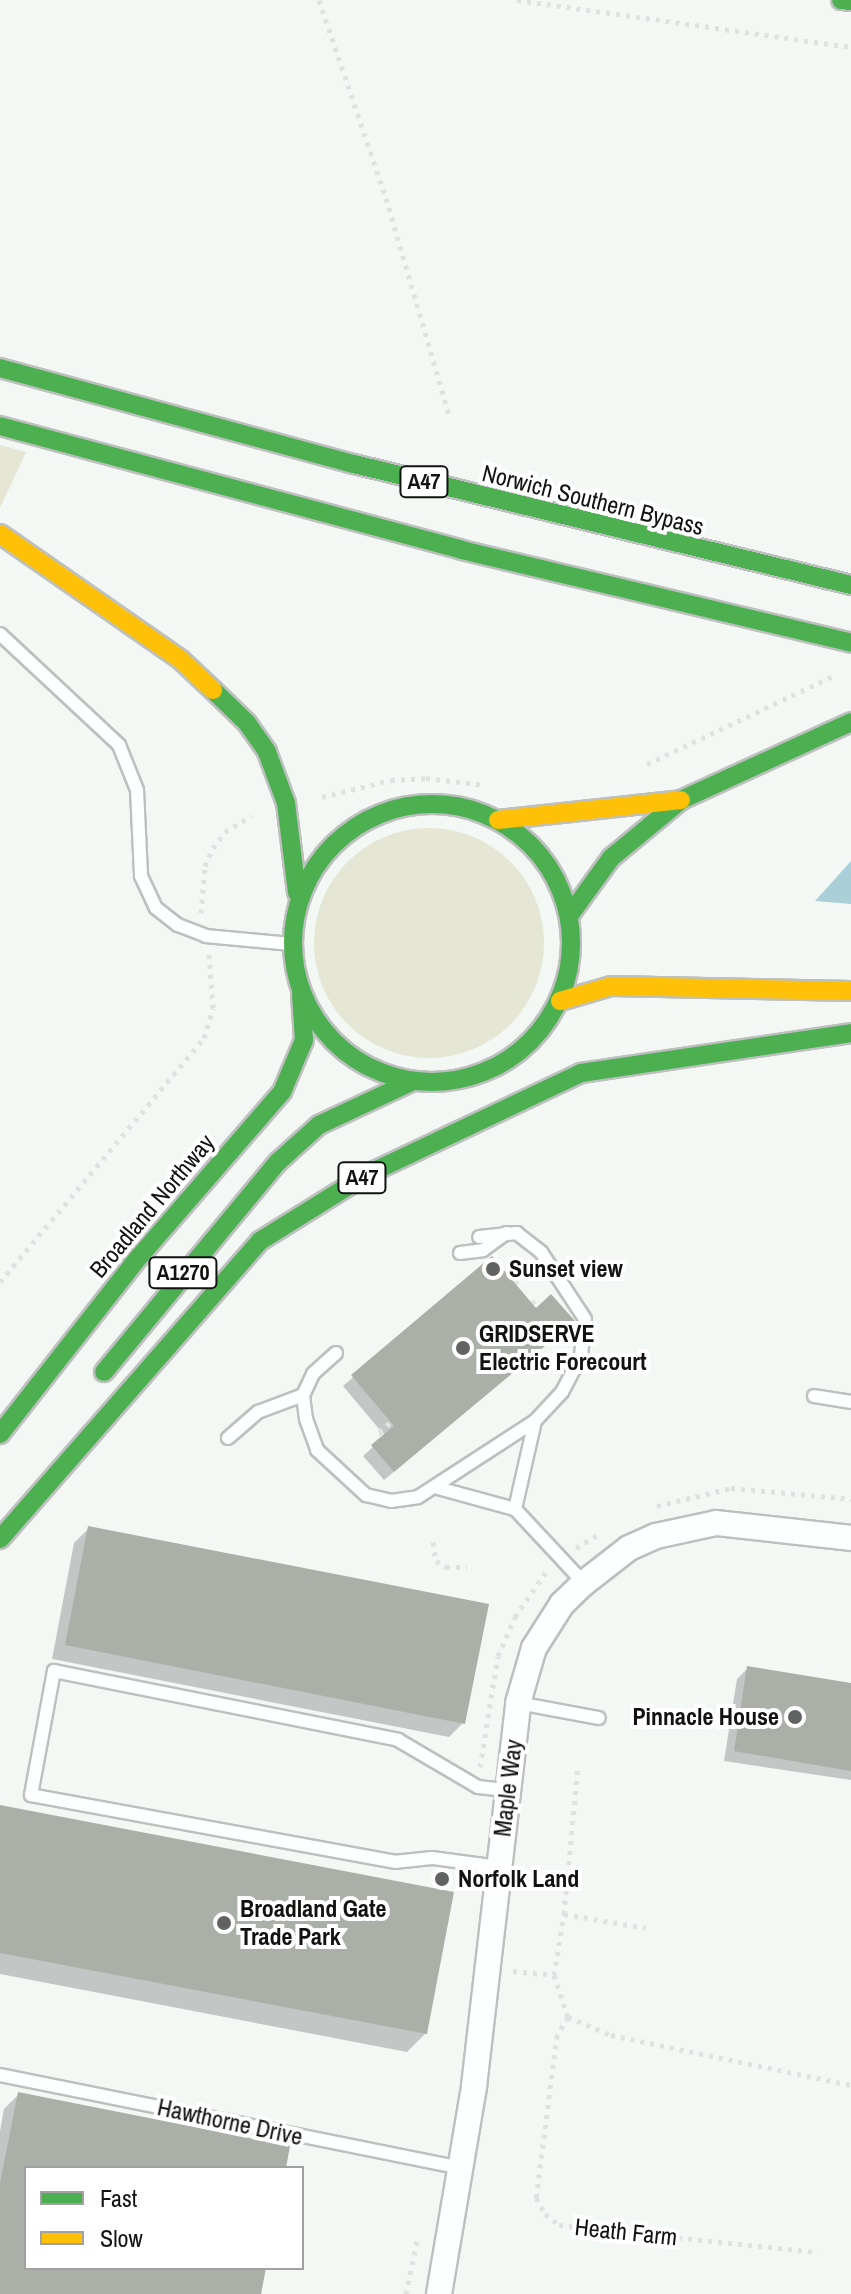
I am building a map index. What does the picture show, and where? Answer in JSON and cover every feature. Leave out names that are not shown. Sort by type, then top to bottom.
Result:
[{"type":"highway","points":[[841,0],[851,1]]},
{"type":"highway","name":"Norwich Southern Bypass","points":[[0,368],[369,468],[851,585]]},
{"type":"highway","name":"A47","points":[[0,426],[462,550],[851,643]]},
{"type":"highway","points":[[0,534],[95,596],[220,694],[267,752],[286,803],[297,892],[291,944],[301,994],[327,1036],[364,1066],[411,1082],[471,1078],[499,1066],[524,1049],[560,1001],[572,945],[569,916],[544,860],[498,820],[463,807],[426,804],[389,810],[355,826],[327,850],[297,892]]},
{"type":"highway","points":[[569,916],[611,858],[681,800],[851,722]]},
{"type":"highway","points":[[498,820],[681,800]]},
{"type":"highway","points":[[560,1001],[611,986],[851,991]]},
{"type":"highway","name":"Broadland Northway","points":[[0,1434],[139,1257],[282,1092],[304,1040],[301,994]]},
{"type":"highway","name":"A47","points":[[0,1539],[188,1317],[260,1241],[366,1175],[581,1073],[851,1033]]},
{"type":"highway","name":"A1270","points":[[90,1389],[278,1162],[319,1125],[411,1082]]},
{"type":"highway","points":[[0,1514],[16,1489]]},
{"type":"street","name":"Maple Way","points":[[439,2294],[488,1969],[518,1703],[534,1648],[562,1604],[584,1583],[629,1548],[688,1527],[749,1523],[851,1538]]},
{"type":"lane","points":[[0,634],[119,745],[137,790],[141,876],[156,908],[178,925],[206,936],[291,944]]},
{"type":"lane","points":[[336,1353],[313,1374],[303,1395],[317,1450],[366,1495],[391,1501],[438,1488],[535,1421],[562,1392],[581,1356],[585,1319],[541,1252],[509,1231],[479,1237]]},
{"type":"lane","points":[[460,1253],[483,1250],[509,1231]]},
{"type":"lane","points":[[228,1438],[258,1412],[303,1395]]},
{"type":"lane","points":[[814,1396],[851,1402]]},
{"type":"lane","points":[[515,1509],[535,1421]]},
{"type":"lane","points":[[438,1488],[515,1509],[584,1583]]},
{"type":"lane","points":[[499,1867],[432,1858],[396,1862],[31,1795],[54,1671],[398,1740],[478,1787],[506,1790]]},
{"type":"lane","points":[[518,1703],[599,1718]]},
{"type":"lane","name":"Hawthorne Drive","points":[[0,2075],[460,2168]]},
{"type":"path","points":[[330,0],[319,0],[386,198],[449,415]]},
{"type":"path","points":[[517,0],[851,47]]},
{"type":"path","points":[[692,745],[839,673]]},
{"type":"path","points":[[0,1282],[204,1038],[213,1008],[206,936],[198,899],[213,848],[225,832],[255,814],[286,803],[325,797]]},
{"type":"path","points":[[383,1435],[379,1432],[391,1422]]},
{"type":"path","points":[[433,1542],[436,1561],[446,1567],[467,1567]]},
{"type":"path","points":[[578,1765],[564,1914],[554,1975],[568,2017],[611,2035],[851,2085]]},
{"type":"path","points":[[564,1914],[646,1928]]},
{"type":"path","points":[[488,1969],[554,1975]]},
{"type":"path","name":"Heath Farm","points":[[568,2017],[557,2035],[536,2198],[545,2214],[559,2225],[818,2252]]},
{"type":"path","points":[[406,2294],[422,2219]]},
{"type":"green space","points":[[0,445],[26,452],[0,508]]},
{"type":"green space","points":[[429,828],[473,837],[510,862],[535,899],[544,943],[535,987],[510,1024],[473,1049],[429,1058],[385,1049],[348,1024],[323,987],[314,943],[323,899],[348,862],[385,837]]},
{"type":"water","points":[[851,861],[851,904],[815,901]]},
{"type":"building","name":"GRIDSERVE Electric Forecourt","points":[[492,1256],[536,1308],[551,1294],[575,1321],[394,1472],[371,1445],[394,1426],[351,1375]]},
{"type":"building","points":[[88,1526],[489,1604],[465,1724],[65,1645]]},
{"type":"building","name":"Pinnacle House","points":[[747,1666],[851,1683],[851,1771],[734,1751]]},
{"type":"building","name":"Broadland Gate Trade Park","points":[[0,1805],[454,1892],[427,2034],[0,1953]]},
{"type":"building","points":[[18,2092],[290,2146],[286,2166],[24,2166],[24,2270],[266,2270],[261,2294],[0,2294],[0,2183]]},
{"type":"traffic: fast","points":[[841,0],[851,1]]},
{"type":"traffic: fast","points":[[0,368],[354,464],[851,585]]},
{"type":"traffic: fast","points":[[0,426],[462,550],[851,643]]},
{"type":"traffic: fast","points":[[213,690],[247,723],[267,752],[286,803],[297,892]]},
{"type":"traffic: fast","points":[[569,916],[611,858],[681,800],[851,722]]},
{"type":"traffic: fast","points":[[446,804],[498,820],[531,844],[561,890],[569,916],[571,943],[569,970],[561,996],[531,1042],[485,1072],[446,1082],[418,1082],[366,1066],[333,1042],[324,1031],[309,1009],[295,970],[293,929],[309,877],[333,844],[344,835],[366,820],[405,806],[446,804]]},
{"type":"traffic: fast","points":[[0,1434],[139,1257],[282,1092],[304,1040],[301,994]]},
{"type":"traffic: fast","points":[[0,1539],[260,1241],[366,1175],[581,1073],[851,1033]]},
{"type":"traffic: fast","points":[[104,1372],[278,1162],[319,1125],[411,1082]]},
{"type":"traffic: slow","points":[[0,534],[181,660],[213,690]]},
{"type":"traffic: slow","points":[[498,820],[681,800]]},
{"type":"traffic: slow","points":[[560,1001],[611,986],[851,991]]},
{"type":"place","name":"Sunset view","points":[[493,1269]]},
{"type":"place","name":"GRIDSERVE Electric Forecourt","points":[[463,1348]]},
{"type":"place","name":"Pinnacle House","points":[[795,1717]]},
{"type":"place","name":"Norfolk Land","points":[[442,1879]]},
{"type":"place","name":"Broadland Gate Trade Park","points":[[224,1923]]}]
